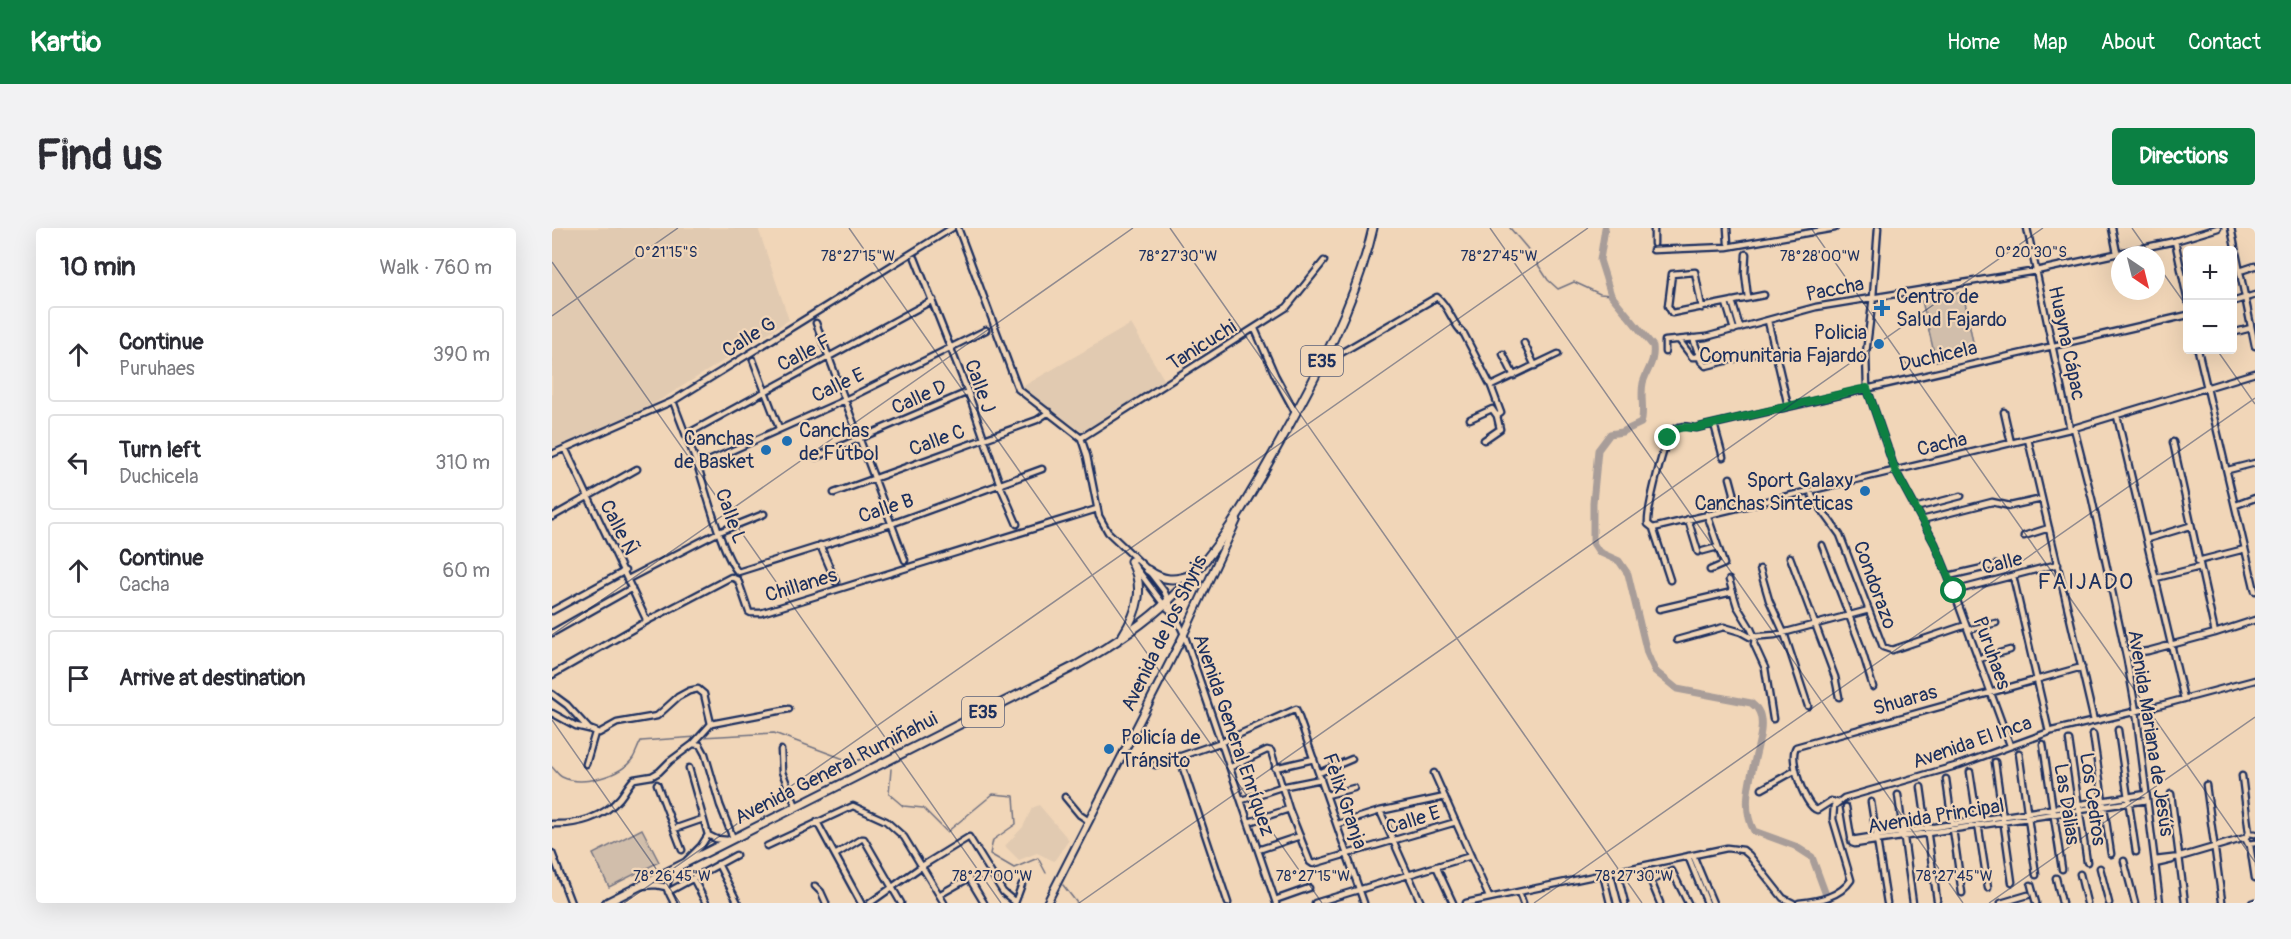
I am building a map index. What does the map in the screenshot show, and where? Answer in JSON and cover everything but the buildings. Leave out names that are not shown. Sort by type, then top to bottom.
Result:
[{"type":"highway","name":"E35","points":[[1194,574],[1219,544],[1244,506],[1296,414],[1353,293],[1373,228]]},
{"type":"highway","points":[[1122,638],[1131,622],[1138,601],[1138,576],[1131,561]]},
{"type":"highway","points":[[1148,570],[1162,578],[1174,580],[1194,574]]},
{"type":"highway","name":"Avenida General Rumiñahui","points":[[606,903],[1077,665],[1122,638],[1167,602],[1194,574]]},
{"type":"main road","name":"Avenida de los Shyris","points":[[1047,903],[1184,633],[1244,506]]},
{"type":"street","name":"Calle G","points":[[552,454],[673,401],[952,228]]},
{"type":"street","points":[[958,228],[1016,385],[1021,392],[1081,438]]},
{"type":"street","points":[[1654,228],[1654,247],[1727,247],[1805,230],[1835,228]]},
{"type":"street","points":[[1727,228],[1728,243]]},
{"type":"street","name":"Puruhaes","points":[[1878,228],[1866,352],[1867,388],[1895,470],[1948,576],[2010,745]]},
{"type":"street","name":"Huayna Cápac","points":[[2027,228],[2072,429]]},
{"type":"street","points":[[2112,228],[2116,246]]},
{"type":"street","name":"Paccha","points":[[2151,246],[2175,241],[2200,230],[2218,228]]},
{"type":"street","points":[[2231,228],[2255,346]]},
{"type":"street","points":[[2175,241],[2187,300]]},
{"type":"street","points":[[1746,254],[1745,273],[1748,298]]},
{"type":"street","name":"Paccha","points":[[1678,340],[1706,337],[1816,307],[2036,271],[2111,254]]},
{"type":"street","name":"Calle J","points":[[915,258],[968,392],[1000,486],[1017,524]]},
{"type":"street","name":"Tanicuchi","points":[[1081,438],[1255,330],[1287,307],[1324,261]]},
{"type":"street","points":[[2243,270],[2255,266]]},
{"type":"street","points":[[1702,308],[1695,272],[1672,274],[1670,312],[1673,313],[1702,308],[1764,295]]},
{"type":"street","points":[[2237,300],[2255,295]]},
{"type":"street","points":[[1320,365],[1437,297],[1464,334],[1491,386],[1501,412],[1497,416]]},
{"type":"street","name":"Calle F","points":[[689,433],[933,300]]},
{"type":"street","points":[[1729,302],[1737,329]]},
{"type":"street","name":"Duchicela","points":[[1653,528],[1647,522],[1668,438],[1671,432],[1679,427],[1696,428],[2183,316]]},
{"type":"street","points":[[1768,321],[1788,406]]},
{"type":"street","points":[[816,322],[905,560]]},
{"type":"street","points":[[2237,332],[2251,328]]},
{"type":"street","name":"Calle E","points":[[702,464],[845,400],[986,330]]},
{"type":"street","points":[[1255,330],[1296,414]]},
{"type":"street","points":[[1693,338],[1706,366],[1774,349]]},
{"type":"street","points":[[1665,352],[1665,341],[1678,340],[1692,357],[1700,357]]},
{"type":"street","points":[[1524,343],[1535,366]]},
{"type":"street","points":[[1503,354],[1514,376]]},
{"type":"street","points":[[1491,386],[1558,354]]},
{"type":"street","points":[[2199,354],[2255,591]]},
{"type":"street","points":[[753,360],[779,428]]},
{"type":"street","name":"Cacha","points":[[1653,528],[1733,505],[1811,491],[2072,429],[2255,373]]},
{"type":"street","name":"Calle D","points":[[816,457],[968,392]]},
{"type":"street","name":"Calle L","points":[[673,401],[698,466],[719,532],[733,566],[738,572]]},
{"type":"street","points":[[1470,419],[1492,409],[1497,416],[1500,429],[1484,440]]},
{"type":"street","name":"Calle C","points":[[834,493],[1036,420],[1049,412]]},
{"type":"street","points":[[2004,412],[2011,443]]},
{"type":"street","points":[[2117,416],[2184,699]]},
{"type":"street","points":[[1714,424],[1723,457]]},
{"type":"street","name":"Avenida Mariana de Jesús","points":[[2072,429],[2092,499],[2126,654],[2136,711],[2160,903]]},
{"type":"street","name":"Avenida General Enríquez","points":[[1081,438],[1102,525],[1148,570],[1184,633],[1276,901]]},
{"type":"street","points":[[2028,439],[2094,721]]},
{"type":"street","points":[[2173,442],[2215,633]]},
{"type":"street","name":"Calle Ñ","points":[[565,448],[647,621]]},
{"type":"street","points":[[2228,470],[2255,463]]},
{"type":"street","points":[[552,518],[637,469]]},
{"type":"street","name":"Calle B","points":[[738,572],[891,524],[1042,469]]},
{"type":"street","points":[[1730,478],[1734,493],[1733,505]]},
{"type":"street","name":"Condorazo","points":[[1811,491],[1838,531],[1881,644],[1889,650],[1967,628]]},
{"type":"street","points":[[1915,508],[1960,496]]},
{"type":"street","points":[[2236,505],[2255,498]]},
{"type":"street","points":[[1922,520],[1992,502],[2010,506],[2043,499]]},
{"type":"street","name":"Chillanes","points":[[552,675],[731,577],[738,579],[749,612],[761,613],[1097,509]]},
{"type":"street","points":[[628,579],[719,532],[764,514]]},
{"type":"street","points":[[1707,514],[1724,564],[1710,570]]},
{"type":"street","points":[[1688,519],[1701,551],[1718,547]]},
{"type":"street","points":[[2147,539],[2190,526]]},
{"type":"street","points":[[1653,528],[1670,580]]},
{"type":"street","points":[[2024,536],[2049,528]]},
{"type":"street","points":[[820,545],[836,582]]},
{"type":"street","points":[[1822,545],[1873,687]]},
{"type":"street","name":"Avenida General Enríquez","points":[[1123,548],[1131,561],[1167,602]]},
{"type":"street","points":[[2198,561],[2245,549]]},
{"type":"street","points":[[1790,557],[1835,677],[1839,697]]},
{"type":"street","name":"Calle","points":[[1954,591],[2058,564]]},
{"type":"street","points":[[1948,576],[1996,565]]},
{"type":"street","points":[[2156,578],[2200,567]]},
{"type":"street","points":[[1760,569],[1808,706]]},
{"type":"street","points":[[552,611],[625,571]]},
{"type":"street","points":[[2013,576],[2049,732]]},
{"type":"street","points":[[1728,580],[1755,638],[1754,644],[1767,678],[1773,719]]},
{"type":"street","points":[[552,633],[632,588]]},
{"type":"street","points":[[1659,609],[1732,592]]},
{"type":"street","points":[[1677,640],[1725,627],[1755,638],[1816,626],[1869,610]]},
{"type":"street","points":[[2126,654],[2148,651],[2255,620]]},
{"type":"street","points":[[1967,628],[1996,623]]},
{"type":"street","points":[[1978,659],[2010,650]]},
{"type":"street","name":"Shuaras","points":[[1796,770],[1792,754],[1799,746],[2082,667]]},
{"type":"street","name":"Avenida El Inca","points":[[1796,770],[1809,805],[1817,810],[1831,801],[1838,803],[1844,798],[1959,765],[2049,732],[2255,680]]},
{"type":"street","points":[[552,713],[576,726],[599,733],[617,723],[660,714],[678,698],[689,691],[699,689],[704,694],[711,723]]},
{"type":"street","points":[[552,694],[567,705],[589,729]]},
{"type":"street","points":[[552,824],[567,825],[602,814],[612,807],[634,779],[659,772],[695,742],[711,723],[789,709]]},
{"type":"street","name":"Fèlix Granja","points":[[1222,742],[1296,709],[1364,903]]},
{"type":"street","points":[[2118,730],[2136,852]]},
{"type":"street","points":[[586,764],[595,732]]},
{"type":"street","points":[[2093,734],[2111,854]]},
{"type":"street","name":"Los Cedros","points":[[2069,740],[2087,862]]},
{"type":"street","points":[[695,742],[705,754],[732,839],[720,840],[708,835]]},
{"type":"street","points":[[1155,765],[1222,742]]},
{"type":"street","name":"Las Dalias","points":[[2043,744],[2062,868]]},
{"type":"street","points":[[781,750],[782,772],[796,806]]},
{"type":"street","points":[[1231,767],[1267,750],[1271,751],[1281,787],[1300,836],[1258,850]]},
{"type":"street","points":[[2019,753],[2036,875]]},
{"type":"street","points":[[1179,756],[1228,903]]},
{"type":"street","points":[[1275,768],[1314,759]]},
{"type":"street","points":[[1319,773],[1352,759]]},
{"type":"street","points":[[1995,762],[2012,882]]},
{"type":"street","points":[[674,903],[667,889],[670,877],[701,846],[708,835],[689,768]]},
{"type":"street","points":[[1762,789],[1796,770]]},
{"type":"street","points":[[1970,772],[1988,888]]},
{"type":"street","points":[[1434,774],[1489,897]]},
{"type":"street","points":[[2155,862],[2215,848],[2252,834],[2242,776]]},
{"type":"street","points":[[1242,800],[1281,787],[1321,779]]},
{"type":"street","points":[[1946,779],[1962,893]]},
{"type":"street","points":[[657,784],[682,850]]},
{"type":"street","points":[[2206,784],[2222,901]]},
{"type":"street","points":[[1921,787],[1937,900]]},
{"type":"street","points":[[1327,795],[1354,788]]},
{"type":"street","points":[[2171,794],[2185,903]]},
{"type":"street","points":[[1898,795],[1913,903]]},
{"type":"street","points":[[1065,797],[1080,815],[1089,821]]},
{"type":"street","points":[[1338,824],[1380,811],[1445,797]]},
{"type":"street","name":"Avenida Principal","points":[[1846,807],[1851,840],[2147,797]]},
{"type":"street","points":[[1871,802],[1887,903]]},
{"type":"street","points":[[1799,903],[1843,891],[1851,878],[1833,819],[1834,806],[1838,803]]},
{"type":"street","points":[[767,846],[849,806],[855,806],[895,828],[904,837],[944,903]]},
{"type":"street","points":[[1249,822],[1289,809]]},
{"type":"street","points":[[1380,811],[1421,903]]},
{"type":"street","points":[[674,829],[703,819]]},
{"type":"street","points":[[817,822],[861,903]]},
{"type":"street","name":"Calle E","points":[[1300,836],[1310,861],[1316,864],[1456,822]]},
{"type":"street","points":[[870,903],[966,838],[970,838],[1003,892],[1015,903],[1022,884]]},
{"type":"street","points":[[2245,838],[2252,844],[2255,878]]},
{"type":"street","points":[[835,855],[863,839],[901,903]]},
{"type":"street","points":[[1466,903],[1727,848],[1743,850],[1783,898],[1793,903]]},
{"type":"street","points":[[552,854],[571,903]]},
{"type":"street","points":[[637,887],[656,885],[667,889],[736,855]]},
{"type":"street","points":[[1315,903],[1471,856]]},
{"type":"street","points":[[1690,856],[1707,903]]},
{"type":"street","points":[[1690,856],[1713,903]]},
{"type":"street","points":[[2124,861],[2135,903]]},
{"type":"street","points":[[1656,863],[1662,876]]},
{"type":"street","points":[[718,864],[738,903]]},
{"type":"street","points":[[1436,866],[1453,903]]},
{"type":"street","points":[[2100,868],[2109,903]]},
{"type":"street","points":[[1617,872],[1624,903]]},
{"type":"street","points":[[1660,903],[1651,882],[1674,872],[1688,903]]},
{"type":"street","points":[[552,878],[560,874]]},
{"type":"street","points":[[1603,874],[1610,903]]},
{"type":"street","points":[[2080,874],[2087,903]]},
{"type":"street","points":[[693,878],[706,903]]},
{"type":"street","points":[[939,895],[969,878],[984,903]]},
{"type":"street","points":[[2056,878],[2062,903]]},
{"type":"street","points":[[2031,885],[2036,903]]},
{"type":"street","points":[[815,886],[826,903]]},
{"type":"street","points":[[1276,901],[1309,888]]},
{"type":"street","points":[[1519,892],[1522,903]]},
{"type":"street","points":[[2001,903],[2028,896]]},
{"type":"shaded area","points":[[552,228],[758,228],[789,320],[652,405],[552,449]]},
{"type":"shaded area","points":[[1963,292],[1975,352],[1936,361],[1922,301]]},
{"type":"shaded area","points":[[1131,324],[1165,381],[1082,432],[1022,387]]},
{"type":"shaded area","points":[[1039,805],[1069,840],[1054,861],[1037,853],[1019,860],[1005,846],[1023,827],[1032,808]]},
{"type":"shaded area","points":[[642,829],[659,862],[609,887],[593,854]]},
{"type":"waterway","points":[[1510,228],[1527,248],[1548,280],[1558,289],[1574,282],[1600,294],[1611,295]]},
{"type":"waterway","points":[[1605,228],[1600,260],[1611,295],[1653,346],[1653,352],[1652,361],[1643,383],[1641,423],[1622,432],[1610,434],[1598,450],[1593,503],[1593,543],[1599,552],[1619,561],[1628,574],[1647,653],[1655,671],[1677,689],[1751,703],[1758,709],[1761,734],[1747,799],[1748,816],[1754,831],[1795,846],[1812,857],[1829,903]]},
{"type":"waterway","points":[[702,737],[774,733],[852,762],[881,753]]},
{"type":"waterway","points":[[552,767],[561,776],[570,780],[600,778],[611,775],[627,764],[633,758],[641,741],[697,737]]},
{"type":"waterway","points":[[891,769],[889,794],[903,806],[923,808],[947,832],[993,794],[1014,796],[1016,824],[993,840],[990,854],[1014,868],[1038,858],[1046,873]]},
{"type":"waterway","points":[[1063,885],[1077,903]]},
{"type":"place","name":"Centro de Salud Fajardo","points":[[1882,308]]},
{"type":"place","name":"Policia Comunitaria Fajardo","points":[[1879,344]]},
{"type":"place","name":"Canchas de Fútbol","points":[[787,441]]},
{"type":"place","name":"Canchas de Basket","points":[[766,450]]},
{"type":"place","name":"Sport Galaxy Canchas Sinteticas","points":[[1865,491]]},
{"type":"place","name":"Policía de Tránsito","points":[[1109,749]]},
{"type":"district","name":"FAIJADO","points":[[2086,582]]},
{"type":"route","points":[[1668,438],[1675,428],[1696,428],[1867,388],[1895,470],[1935,544],[1954,591]]}]
